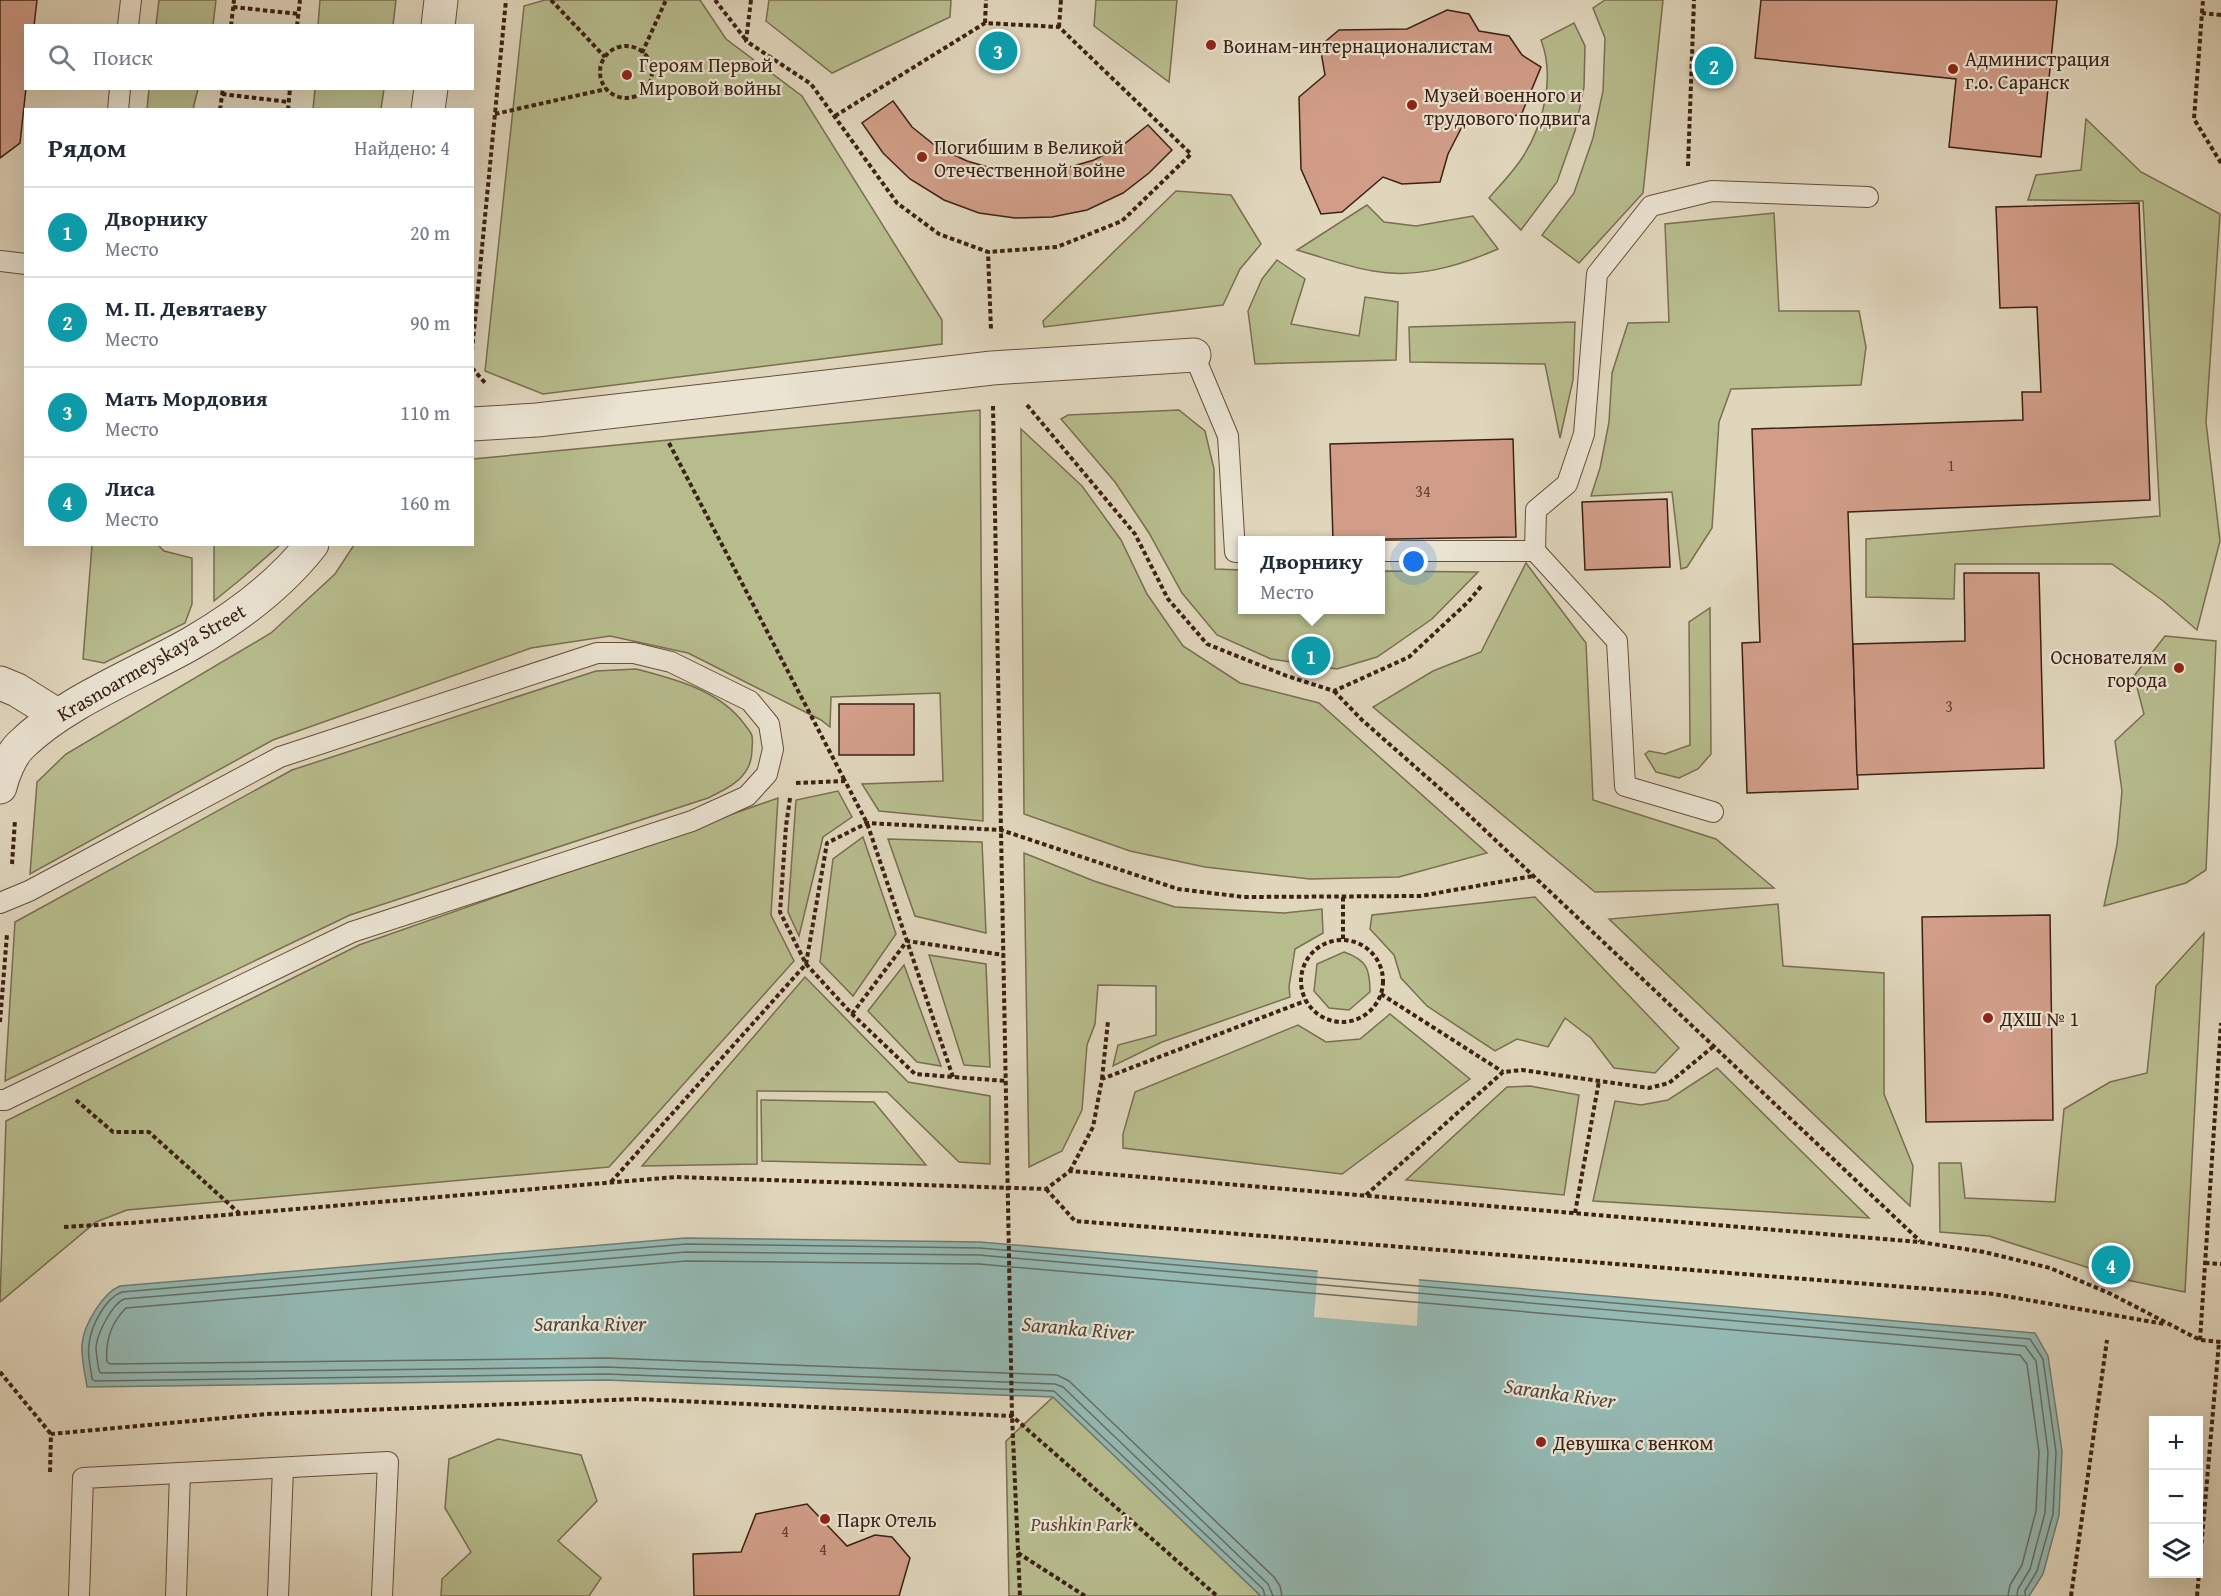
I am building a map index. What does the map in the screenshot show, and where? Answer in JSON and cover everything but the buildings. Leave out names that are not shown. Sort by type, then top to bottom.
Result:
[{"type":"street","points":[[438,24],[441,0]]},
{"type":"street","points":[[428,108],[431,90]]},
{"type":"street","points":[[474,424],[549,419],[992,368],[1194,355]]},
{"type":"street","name":"Krasnoarmeyskaya Street","points":[[8,799],[18,747],[57,715],[194,642],[252,604],[298,562],[310,546]]},
{"type":"street","points":[[0,683],[17,690],[57,715]]},
{"type":"lane","points":[[128,24],[131,0]]},
{"type":"lane","points":[[118,108],[120,90]]},
{"type":"lane","points":[[1713,812],[1625,786],[1617,641],[1535,551],[1536,510],[1567,484],[1584,434],[1597,274],[1651,206],[1712,191],[1868,197]]},
{"type":"lane","points":[[0,261],[24,264]]},
{"type":"lane","points":[[1194,355],[1228,436],[1234,552],[1238,552]]},
{"type":"lane","points":[[1385,551],[1535,551]]},
{"type":"lane","points":[[0,1100],[5,1100],[352,932],[692,821],[747,796],[767,774],[773,750],[769,724],[750,701],[671,662],[634,653],[597,653],[279,757],[29,891],[5,901]]},
{"type":"lane","points":[[79,1596],[83,1478],[388,1462],[382,1596]]},
{"type":"lane","points":[[278,1596],[283,1468]]},
{"type":"lane","points":[[176,1596],[180,1473]]},
{"type":"path","points":[[231,24],[234,0]]},
{"type":"path","points":[[297,24],[300,0]]},
{"type":"path","points":[[474,330],[506,0]]},
{"type":"path","points":[[550,0],[605,57]]},
{"type":"path","points":[[642,53],[666,0]]},
{"type":"path","points":[[715,0],[746,41],[811,84],[897,203],[939,234],[988,252],[1057,247],[1122,221],[1191,154],[1059,27],[985,23],[835,116]]},
{"type":"path","points":[[746,41],[751,0]]},
{"type":"path","points":[[985,23],[986,0]]},
{"type":"path","points":[[1059,27],[1061,0]]},
{"type":"path","points":[[1686,197],[1694,0]]},
{"type":"path","points":[[2203,0],[2194,119],[2221,163]]},
{"type":"path","points":[[233,7],[299,14]]},
{"type":"path","points":[[2202,13],[2221,15]]},
{"type":"path","points":[[618,46],[636,48],[642,53],[649,59],[652,67],[649,84],[645,91],[629,99],[620,99],[612,95],[601,82],[599,74],[600,64],[605,57],[610,50],[618,46]]},
{"type":"path","points":[[495,114],[606,89]]},
{"type":"path","points":[[220,108],[223,90]]},
{"type":"path","points":[[288,108],[290,90]]},
{"type":"path","points":[[222,94],[288,102]]},
{"type":"path","points":[[988,252],[1012,1416],[1020,1596]]},
{"type":"path","points":[[667,440],[867,823],[953,1077]]},
{"type":"path","points":[[1334,691],[1362,720],[1454,801],[1920,1242]]},
{"type":"path","points":[[773,750],[793,783],[786,825],[780,912],[806,964],[852,1014],[915,1074],[1006,1081]]},
{"type":"path","points":[[793,783],[845,781]]},
{"type":"path","points":[[0,1022],[8,799]]},
{"type":"path","points":[[610,1182],[806,964],[827,843],[867,823],[1001,830],[1178,889],[1244,897],[1420,896],[1533,876]]},
{"type":"path","points":[[1343,897],[1343,940]]},
{"type":"path","points":[[1343,940],[1364,945],[1377,959],[1383,975],[1381,994],[1373,1008],[1359,1019],[1339,1022],[1319,1016],[1305,1001],[1300,987],[1301,971],[1308,957],[1324,943],[1343,940]]},
{"type":"path","points":[[907,941],[1004,955]]},
{"type":"path","points":[[852,1014],[907,941]]},
{"type":"path","points":[[1381,994],[1503,1072]]},
{"type":"path","points":[[1102,1079],[1305,1001]]},
{"type":"path","points":[[64,1227],[676,1177],[1046,1189],[1071,1171],[1093,1127],[1102,1079],[1108,1021]]},
{"type":"path","points":[[2200,1340],[2221,1023]]},
{"type":"path","points":[[1365,1196],[1503,1072],[1522,1070],[1649,1088],[1669,1083],[1714,1046]]},
{"type":"path","points":[[51,1077],[113,1132],[148,1132],[239,1213]]},
{"type":"path","points":[[1575,1213],[1599,1081]]},
{"type":"path","points":[[1071,1171],[1920,1242],[1984,1252],[2050,1268],[2111,1294],[2200,1340],[2220,1342],[2197,1596]]},
{"type":"path","points":[[1046,1189],[1075,1221],[1994,1294],[2168,1324]]},
{"type":"path","points":[[2205,1263],[2221,1264]]},
{"type":"path","points":[[2071,1596],[2107,1340]]},
{"type":"path","points":[[0,1372],[51,1434],[50,1480]]},
{"type":"path","points":[[51,1434],[267,1414],[636,1399],[1012,1416],[1217,1596]]},
{"type":"path","points":[[1017,1552],[1085,1596]]},
{"type":"green space","points":[[159,0],[216,0],[213,24],[156,24]]},
{"type":"green space","points":[[320,0],[396,0],[393,24],[318,24]]},
{"type":"green space","points":[[545,0],[700,0],[726,39],[802,96],[942,320],[942,344],[543,394],[485,371],[524,6]]},
{"type":"green space","points":[[769,0],[951,0],[950,17],[832,73],[766,21]]},
{"type":"green space","points":[[1096,0],[1177,0],[1169,82],[1094,26]]},
{"type":"green space","points":[[1605,0],[1663,0],[1643,193],[1579,263],[1542,235],[1574,193],[1593,138],[1603,91],[1605,38],[1593,8]]},
{"type":"green space","points":[[1574,23],[1585,46],[1584,87],[1575,131],[1557,182],[1521,230],[1489,198],[1524,155],[1542,114],[1547,69],[1541,40]]},
{"type":"green space","points":[[149,90],[198,90],[193,108],[147,108]]},
{"type":"green space","points":[[315,90],[384,90],[381,108],[313,108]]},
{"type":"green space","points":[[2086,119],[2141,172],[2220,214],[2206,422],[2220,541],[2197,630],[2162,600],[2112,564],[1955,564],[1954,599],[1866,597],[1866,539],[2160,516],[2143,201],[2028,200],[2036,175],[2081,170]]},
{"type":"green space","points":[[1176,191],[1231,195],[1261,244],[1240,269],[1223,305],[1044,327],[1043,321]]},
{"type":"green space","points":[[1367,205],[1384,222],[1416,226],[1473,216],[1498,249],[1453,266],[1405,273],[1363,269],[1297,250]]},
{"type":"green space","points":[[1774,213],[1779,311],[1859,311],[1866,347],[1861,385],[1731,389],[1719,422],[1712,528],[1687,567],[1681,569],[1672,492],[1591,496],[1600,468],[1609,422],[1612,373],[1628,323],[1669,322],[1665,224]]},
{"type":"green space","points":[[1277,260],[1305,279],[1291,324],[1359,336],[1365,297],[1398,302],[1396,360],[1255,364],[1248,311],[1262,279]]},
{"type":"green space","points":[[1575,322],[1573,380],[1560,438],[1545,364],[1410,362],[1409,327]]},
{"type":"green space","points":[[980,410],[983,821],[879,811],[862,784],[943,781],[940,693],[831,697],[830,727],[821,720],[688,653],[610,636],[531,648],[273,740],[30,874],[37,782],[66,754],[271,633],[335,574],[353,546],[474,546],[474,459]]},
{"type":"green space","points":[[1179,410],[1205,431],[1214,469],[1215,569],[1238,570],[1238,614],[1385,614],[1385,571],[1478,572],[1432,619],[1377,657],[1337,669],[1271,659],[1217,635],[1182,593],[1149,533],[1115,482],[1061,419],[1068,415]]},
{"type":"green space","points":[[1021,429],[1082,486],[1121,540],[1147,594],[1183,646],[1240,683],[1319,703],[1487,853],[1399,877],[1310,879],[1205,867],[1130,851],[1024,814]]},
{"type":"green space","points":[[92,546],[159,546],[164,551],[192,558],[192,604],[185,623],[104,663],[83,659]]},
{"type":"green space","points":[[214,546],[279,546],[241,579],[214,601]]},
{"type":"green space","points":[[1526,563],[1586,643],[1593,800],[1716,839],[1774,888],[1595,892],[1373,707],[1433,671],[1481,652]]},
{"type":"green space","points":[[1710,608],[1711,754],[1698,769],[1679,778],[1656,772],[1645,754],[1649,751],[1665,754],[1690,745],[1689,622]]},
{"type":"green space","points":[[2165,636],[2216,641],[2206,870],[2186,883],[2104,906],[2117,845],[2122,791],[2115,741],[2144,714],[2134,676]]},
{"type":"green space","points":[[636,669],[695,688],[723,703],[735,713],[752,736],[751,759],[744,774],[738,780],[708,798],[350,915],[5,1081],[15,922],[292,770],[596,671]]},
{"type":"green space","points":[[838,791],[852,817],[823,837],[799,936],[788,912],[796,800]]},
{"type":"green space","points":[[778,798],[771,915],[794,961],[609,1167],[127,1210],[96,1222],[0,1302],[6,1121],[359,945]]},
{"type":"green space","points":[[863,837],[896,934],[853,996],[820,962],[833,859]]},
{"type":"green space","points":[[888,839],[982,842],[986,933],[915,916]]},
{"type":"green space","points":[[1024,853],[1094,881],[1175,907],[1284,913],[1322,909],[1323,933],[1295,949],[1289,987],[1290,997],[1162,1042],[1113,1066],[1118,1045],[1156,1035],[1156,986],[1098,985],[1095,1024],[1087,1045],[1082,1110],[1062,1151],[1029,1167]]},
{"type":"green space","points":[[1535,897],[1679,1048],[1655,1073],[1614,1068],[1591,1038],[1565,1018],[1548,1047],[1517,1039],[1495,1051],[1427,1006],[1401,978],[1394,955],[1370,929],[1372,915]]},
{"type":"green space","points":[[1778,904],[1783,966],[1884,973],[1884,1094],[1913,1166],[1910,1206],[1609,919]]},
{"type":"green space","points":[[2204,933],[2185,1292],[2127,1280],[1989,1236],[1940,1232],[1939,1163],[1961,1163],[1965,1198],[2055,1202],[2064,1109],[2110,1082],[2147,1073],[2156,986]]},
{"type":"green space","points":[[1344,952],[1358,958],[1366,966],[1370,984],[1370,992],[1349,1010],[1329,1008],[1314,991],[1317,964]]},
{"type":"green space","points":[[929,955],[986,964],[990,1067],[964,1065]]},
{"type":"green space","points":[[904,965],[941,1066],[917,1062],[868,1011]]},
{"type":"green space","points":[[805,977],[908,1082],[990,1096],[990,1164],[959,1162],[887,1092],[757,1091],[757,1164],[642,1166]]},
{"type":"green space","points":[[1390,1014],[1470,1079],[1342,1174],[1123,1148],[1123,1134],[1135,1092],[1298,1025],[1326,1042],[1360,1039]]},
{"type":"green space","points":[[1717,1068],[1869,1218],[1593,1201],[1615,1101],[1641,1105],[1668,1100]]},
{"type":"green space","points":[[1530,1086],[1579,1095],[1564,1195],[1406,1180],[1507,1087]]},
{"type":"green space","points":[[761,1100],[874,1102],[926,1165],[762,1161]]},
{"type":"green space","name":"Pushkin Park","points":[[1053,1397],[1261,1596],[1009,1596],[1006,1441]]},
{"type":"green space","points":[[498,1439],[581,1455],[597,1501],[558,1541],[601,1578],[589,1596],[441,1596],[442,1579],[471,1552],[445,1508],[449,1459]]},
{"type":"water","name":"Saranka River","points":[[685,1238],[980,1242],[2035,1333],[2048,1356],[2062,1451],[2059,1515],[2043,1574],[2029,1596],[1261,1596],[1053,1397],[606,1380],[87,1387],[82,1354],[86,1327],[101,1302],[120,1286]]},
{"type":"pier","points":[[1318,1268],[1419,1277],[1417,1326],[1314,1317]]},
{"type":"place","name":"Воинам-интернационалистам","points":[[1211,45]]},
{"type":"place","name":"Мать Мордовия","points":[[998,51]]},
{"type":"place","name":"М. П. Девятаеву","points":[[1714,66]]},
{"type":"place","name":"Администрация г.о. Саранск","points":[[1953,69]]},
{"type":"place","name":"Героям Первой Мировой войны","points":[[627,75]]},
{"type":"place","name":"Музей военного и трудового подвига","points":[[1412,105]]},
{"type":"place","name":"Погибшим в Великой Отечественной войне","points":[[922,157]]},
{"type":"place","name":"Дворнику","points":[[1311,656]]},
{"type":"place","name":"Основателям города","points":[[2179,668]]},
{"type":"place","name":"ДХШ № 1","points":[[1988,1018]]},
{"type":"place","name":"Лиса","points":[[2111,1265]]},
{"type":"place","name":"Девушка с венком","points":[[1541,1442]]},
{"type":"place","name":"Парк Отель","points":[[825,1519]]}]
